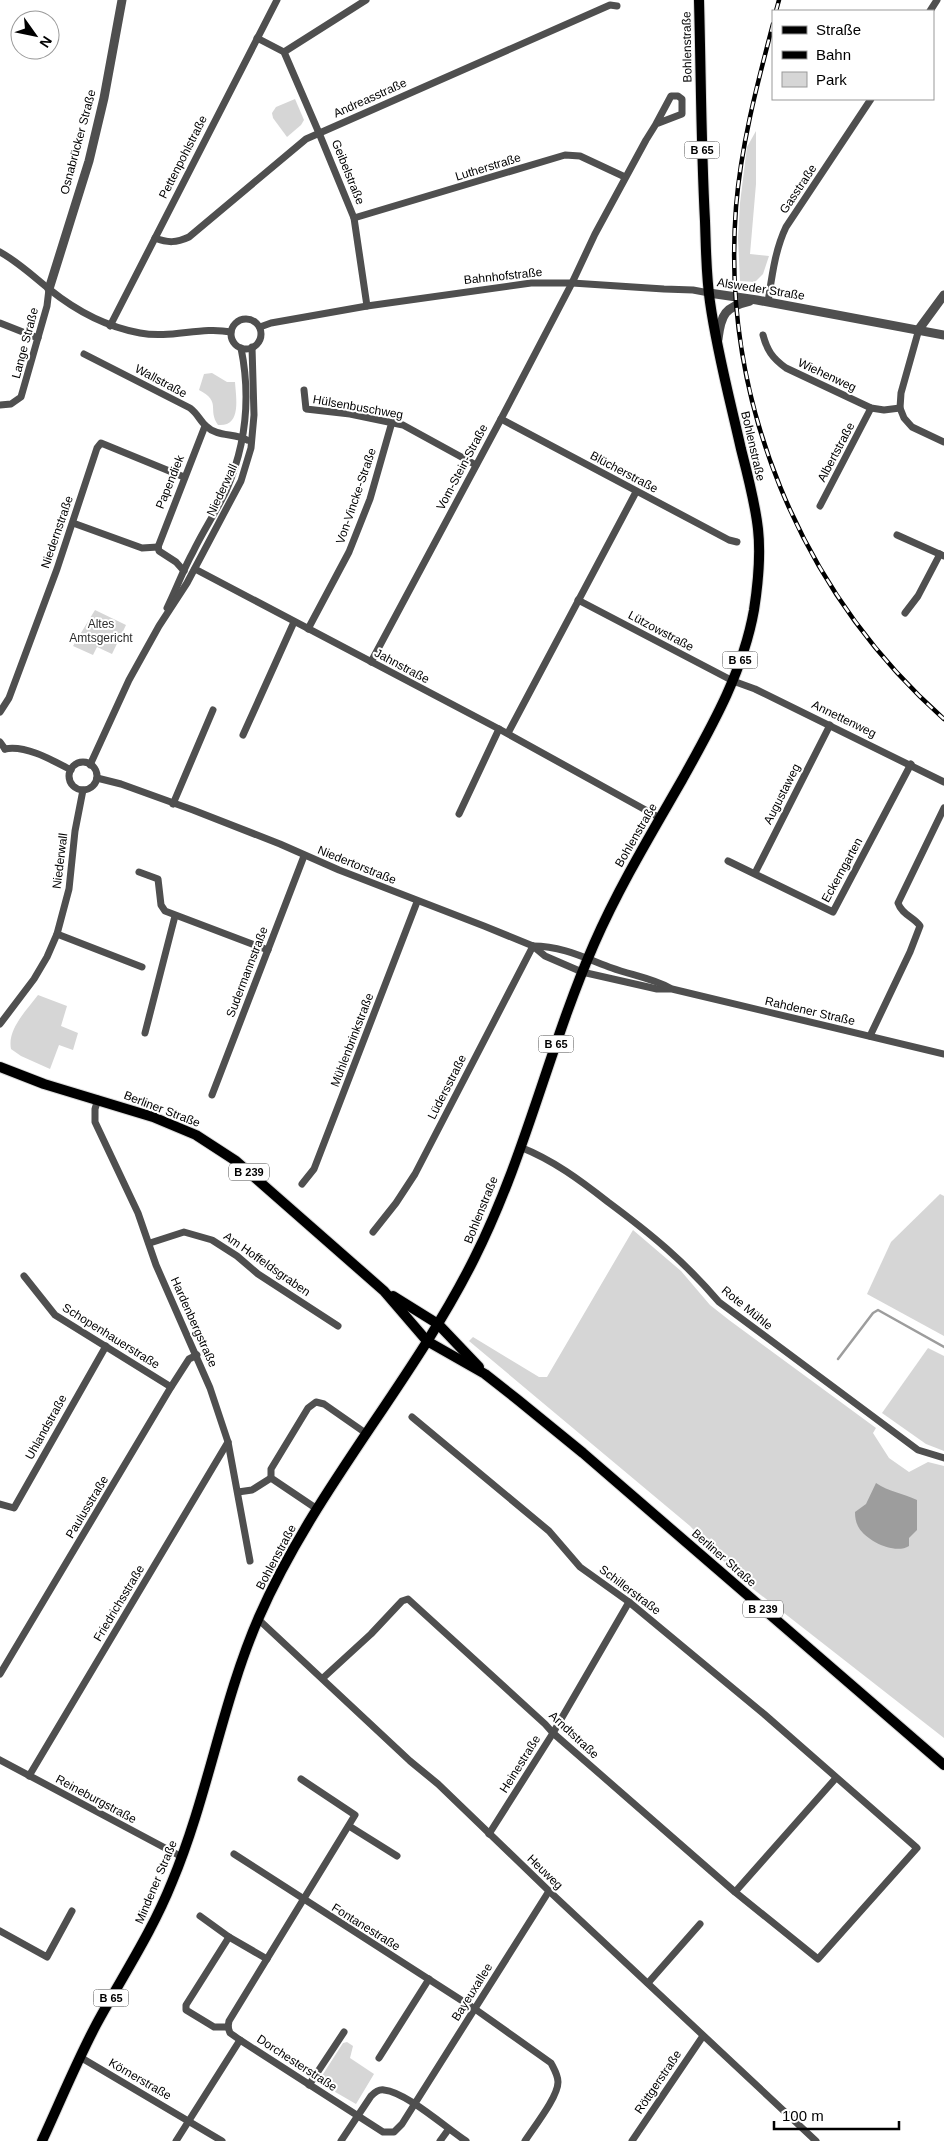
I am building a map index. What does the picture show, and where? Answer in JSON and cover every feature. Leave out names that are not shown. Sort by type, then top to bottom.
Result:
[{"type":"main road","name":"Bohlenstraße","points":[[258,1618],[277,1580],[318,1510],[438,1324],[481,1245],[520,1147],[588,958],[624,882],[714,724],[733,681],[747,642],[758,576],[758,529],[750,485],[717,347],[709,293],[701,107],[699,0]]},
{"type":"main road","name":"Berliner Straße","points":[[0,1067],[44,1084],[153,1116],[196,1135],[217,1148],[264,1184],[384,1291],[427,1341],[485,1374]]},
{"type":"main road","name":"Berliner Straße","points":[[384,1291],[438,1324],[485,1374],[583,1453],[944,1765]]},
{"type":"main road","name":"Mindener Straße","points":[[42,2141],[80,2057],[160,1911],[182,1857],[230,1694],[258,1618]]},
{"type":"street","name":"Osnabrücker Straße","points":[[49,289],[89,161],[104,98],[122,0]]},
{"type":"street","name":"Pettenpohlstraße","points":[[110,326],[277,0]]},
{"type":"street","points":[[257,38],[284,52],[366,0]]},
{"type":"street","name":"Andreasstraße","points":[[154,238],[167,242],[178,242],[189,237],[306,139],[610,5],[616,6]]},
{"type":"street","name":"Geibelstraße","points":[[284,52],[320,133],[354,218],[367,306]]},
{"type":"street","name":"Gasstraße","points":[[768,302],[776,256],[786,227],[870,100]]},
{"type":"street","points":[[572,282],[625,177],[656,124]]},
{"type":"street","name":"Lutherstraße","points":[[354,218],[565,155],[580,156],[625,177]]},
{"type":"street","points":[[0,252],[23,267],[63,300],[110,326],[151,335],[177,335],[220,330],[231,332]]},
{"type":"street","name":"Alsweder Straße","points":[[572,282],[664,290],[692,290],[944,334]]},
{"type":"street","name":"Bahnhofstraße","points":[[260,327],[271,323],[367,306],[531,283],[572,282]]},
{"type":"street","name":"Vom-Stein-Straße","points":[[371,662],[572,282]]},
{"type":"street","name":"Lange Straße","points":[[0,405],[18,401],[26,385],[49,289]]},
{"type":"street","points":[[944,295],[919,329],[901,393],[900,408],[904,418],[912,427],[944,442]]},
{"type":"street","points":[[717,347],[720,323],[728,310],[736,305],[757,300]]},
{"type":"street","points":[[244,319],[253,320],[260,327],[261,336],[252,348],[241,348],[234,344],[231,332],[236,322],[244,319]]},
{"type":"street","points":[[0,323],[38,338]]},
{"type":"street","name":"Wiehenweg","points":[[763,334],[766,349],[775,360],[786,368],[871,408],[884,410],[900,408]]},
{"type":"street","name":"Niederwall","points":[[90,764],[129,680],[159,626],[184,571],[225,492],[235,467],[243,438],[246,394],[241,348]]},
{"type":"street","name":"Niederwall","points":[[159,626],[183,591],[241,481],[252,442],[254,415],[252,348]]},
{"type":"street","name":"Wallstraße","points":[[84,354],[190,408],[198,414],[205,426],[223,434],[243,438]]},
{"type":"street","name":"Hülsenbuschweg","points":[[304,390],[306,409],[403,425],[476,465]]},
{"type":"street","name":"Albertstraße","points":[[820,506],[871,408]]},
{"type":"street","name":"Blücherstraße","points":[[501,419],[636,492],[729,540],[737,542]]},
{"type":"street","name":"Von-Vincke-Straße","points":[[308,629],[350,552],[370,499],[392,422]]},
{"type":"street","name":"Papendiek","points":[[158,546],[205,426]]},
{"type":"street","points":[[243,438],[252,442]]},
{"type":"street","name":"Niedernstraße","points":[[0,712],[9,698],[98,448],[102,443],[184,477]]},
{"type":"street","points":[[508,734],[636,492]]},
{"type":"street","points":[[72,523],[142,548],[158,546],[159,551],[176,562],[184,571]]},
{"type":"street","points":[[897,535],[942,555],[918,596],[905,613]]},
{"type":"street","name":"Jahnstraße","points":[[195,568],[499,729],[660,818]]},
{"type":"street","name":"Lützowstraße","points":[[578,600],[733,681]]},
{"type":"street","points":[[243,735],[294,622]]},
{"type":"street","name":"Annettenweg","points":[[733,681],[755,688],[944,782]]},
{"type":"street","points":[[173,804],[213,710]]},
{"type":"street","name":"Augustaweg","points":[[754,874],[830,725]]},
{"type":"street","points":[[459,814],[499,729]]},
{"type":"street","points":[[0,742],[2,751],[15,747],[47,758],[71,770]]},
{"type":"street","points":[[81,763],[90,764],[95,770],[97,778],[92,787],[83,790],[75,787],[71,783],[69,776],[71,770],[81,763]]},
{"type":"street","name":"Eckerngarten","points":[[728,861],[833,912],[911,764]]},
{"type":"street","name":"Niedertorstraße","points":[[97,778],[120,784],[280,844],[304,856],[417,902],[533,946],[545,956],[582,972]]},
{"type":"street","name":"Niederwall","points":[[0,1024],[34,979],[47,957],[57,934],[69,889],[75,831],[83,790]]},
{"type":"street","points":[[870,1036],[910,952],[920,926],[916,920],[900,911],[898,904],[944,808]]},
{"type":"street","name":"Sudermannstraße","points":[[212,1095],[304,856]]},
{"type":"street","points":[[139,872],[158,879],[161,905],[165,911],[268,950]]},
{"type":"street","name":"Mühlenbrinkstraße","points":[[302,1184],[314,1169],[417,902]]},
{"type":"street","points":[[145,1032],[175,916]]},
{"type":"street","points":[[57,934],[142,967]]},
{"type":"street","name":"Niedertorstraße","points":[[533,946],[549,946],[588,958]]},
{"type":"street","name":"Lüdersstraße","points":[[373,1232],[396,1203],[415,1174],[533,946]]},
{"type":"street","name":"Rahdener Straße","points":[[588,958],[612,968],[659,982],[672,989]]},
{"type":"street","name":"Rahdener Straße","points":[[582,972],[657,989],[672,989],[944,1054]]},
{"type":"street","name":"Hardenbergstraße","points":[[98,1099],[95,1110],[95,1122],[138,1213],[150,1243],[156,1265],[197,1355],[228,1442],[250,1561]]},
{"type":"street","name":"Rote Mühle","points":[[520,1147],[536,1153],[570,1172],[674,1254],[719,1302],[918,1450],[944,1458]]},
{"type":"street","name":"Am Hoffeldsgraben","points":[[150,1243],[184,1232],[212,1240],[237,1256],[258,1274],[338,1326]]},
{"type":"street","name":"Schopenhauerstraße","points":[[24,1276],[55,1315],[172,1387]]},
{"type":"street","name":"Uhlandstraße","points":[[0,1504],[14,1508],[106,1346]]},
{"type":"street","name":"Paulusstraße","points":[[0,1674],[189,1359],[197,1355]]},
{"type":"street","points":[[271,1478],[271,1470],[308,1408],[316,1402],[324,1404],[368,1434]]},
{"type":"street","name":"Schillerstraße","points":[[412,1417],[549,1531],[580,1567],[629,1602],[764,1714],[918,1848],[818,1958]]},
{"type":"street","name":"Friedrichsstraße","points":[[30,1776],[228,1442]]},
{"type":"street","points":[[238,1492],[252,1490],[271,1478]]},
{"type":"street","points":[[271,1478],[318,1510]]},
{"type":"street","name":"Arndtstraße","points":[[323,1678],[371,1634],[402,1601],[408,1599],[553,1733],[735,1892],[818,1958]]},
{"type":"street","name":"Heinestraße","points":[[489,1834],[553,1733],[629,1602]]},
{"type":"street","name":"Heuweg","points":[[258,1618],[410,1761],[438,1784],[549,1891],[816,2141]]},
{"type":"street","name":"Reineburgstraße","points":[[0,1760],[182,1857]]},
{"type":"street","points":[[735,1892],[836,1778]]},
{"type":"street","points":[[229,1937],[186,2004],[186,2010],[214,2027],[228,2027],[229,2021],[355,1815],[301,1779]]},
{"type":"street","points":[[349,1826],[397,1856]]},
{"type":"street","name":"Fontanestraße","points":[[234,1854],[304,1901],[475,2009],[551,2063],[558,2083],[555,2094],[525,2141]]},
{"type":"street","name":"Bayeuxallee","points":[[358,2116],[383,2132],[394,2132],[402,2124],[549,1891]]},
{"type":"street","points":[[0,1931],[47,1957],[72,1911]]},
{"type":"street","points":[[200,1916],[229,1937],[267,1960]]},
{"type":"street","points":[[648,1983],[700,1924]]},
{"type":"street","points":[[379,2058],[429,1979]]},
{"type":"street","name":"Dorchesterstraße","points":[[228,2027],[230,2033],[240,2040],[358,2116]]},
{"type":"street","points":[[309,2085],[344,2032]]},
{"type":"street","name":"Röttgerstraße","points":[[632,2141],[703,2036]]},
{"type":"street","points":[[176,2141],[240,2040]]},
{"type":"street","name":"Körnerstraße","points":[[80,2057],[222,2141]]},
{"type":"street","points":[[341,2141],[371,2096],[377,2091],[384,2090],[414,2104],[466,2141]]},
{"type":"street","points":[[440,2141],[448,2130]]},
{"type":"green space","points":[[295,99],[304,120],[287,137],[273,118],[272,113],[276,107]]},
{"type":"green space","points":[[756,131],[756,184],[750,254],[769,256],[763,274],[755,282],[740,281],[738,238],[747,147]]},
{"type":"green space","points":[[212,373],[227,382],[235,382],[236,410],[231,421],[226,424],[218,425],[210,398],[199,390],[204,374]]},
{"type":"green space","name":"Altes Amtsgericht","points":[[95,610],[126,625],[112,654],[97,647],[93,655],[73,646]]},
{"type":"green space","points":[[38,995],[67,1006],[61,1026],[78,1033],[73,1050],[59,1045],[50,1069],[21,1056],[11,1049],[12,1034],[15,1027]]},
{"type":"green space","points":[[940,1194],[944,1196],[944,1336],[867,1294],[891,1242]]},
{"type":"green space","points":[[633,1230],[681,1271],[710,1305],[876,1428],[873,1433],[889,1458],[909,1472],[928,1462],[944,1466],[944,1738],[743,1581],[690,1526],[469,1341],[473,1337],[539,1377],[547,1377]]},
{"type":"green space","points":[[928,1348],[944,1356],[944,1451],[926,1444],[882,1413]]},
{"type":"green space","points":[[347,2042],[353,2046],[350,2058],[374,2074],[356,2104],[318,2082],[343,2043]]},
{"type":"shaded area","points":[[876,1483],[917,1500],[917,1530],[909,1538],[909,1546],[896,1549],[889,1548],[868,1538],[858,1526],[855,1512],[866,1504]]},
{"type":"waterway","points":[[838,1359],[873,1313],[878,1310],[944,1347]]},
{"type":"railway","points":[[776,10],[779,0]]},
{"type":"railway","points":[[772,28],[746,138],[736,207],[735,279],[742,350],[757,420],[780,487],[811,552],[849,612],[893,668],[944,719]]}]
